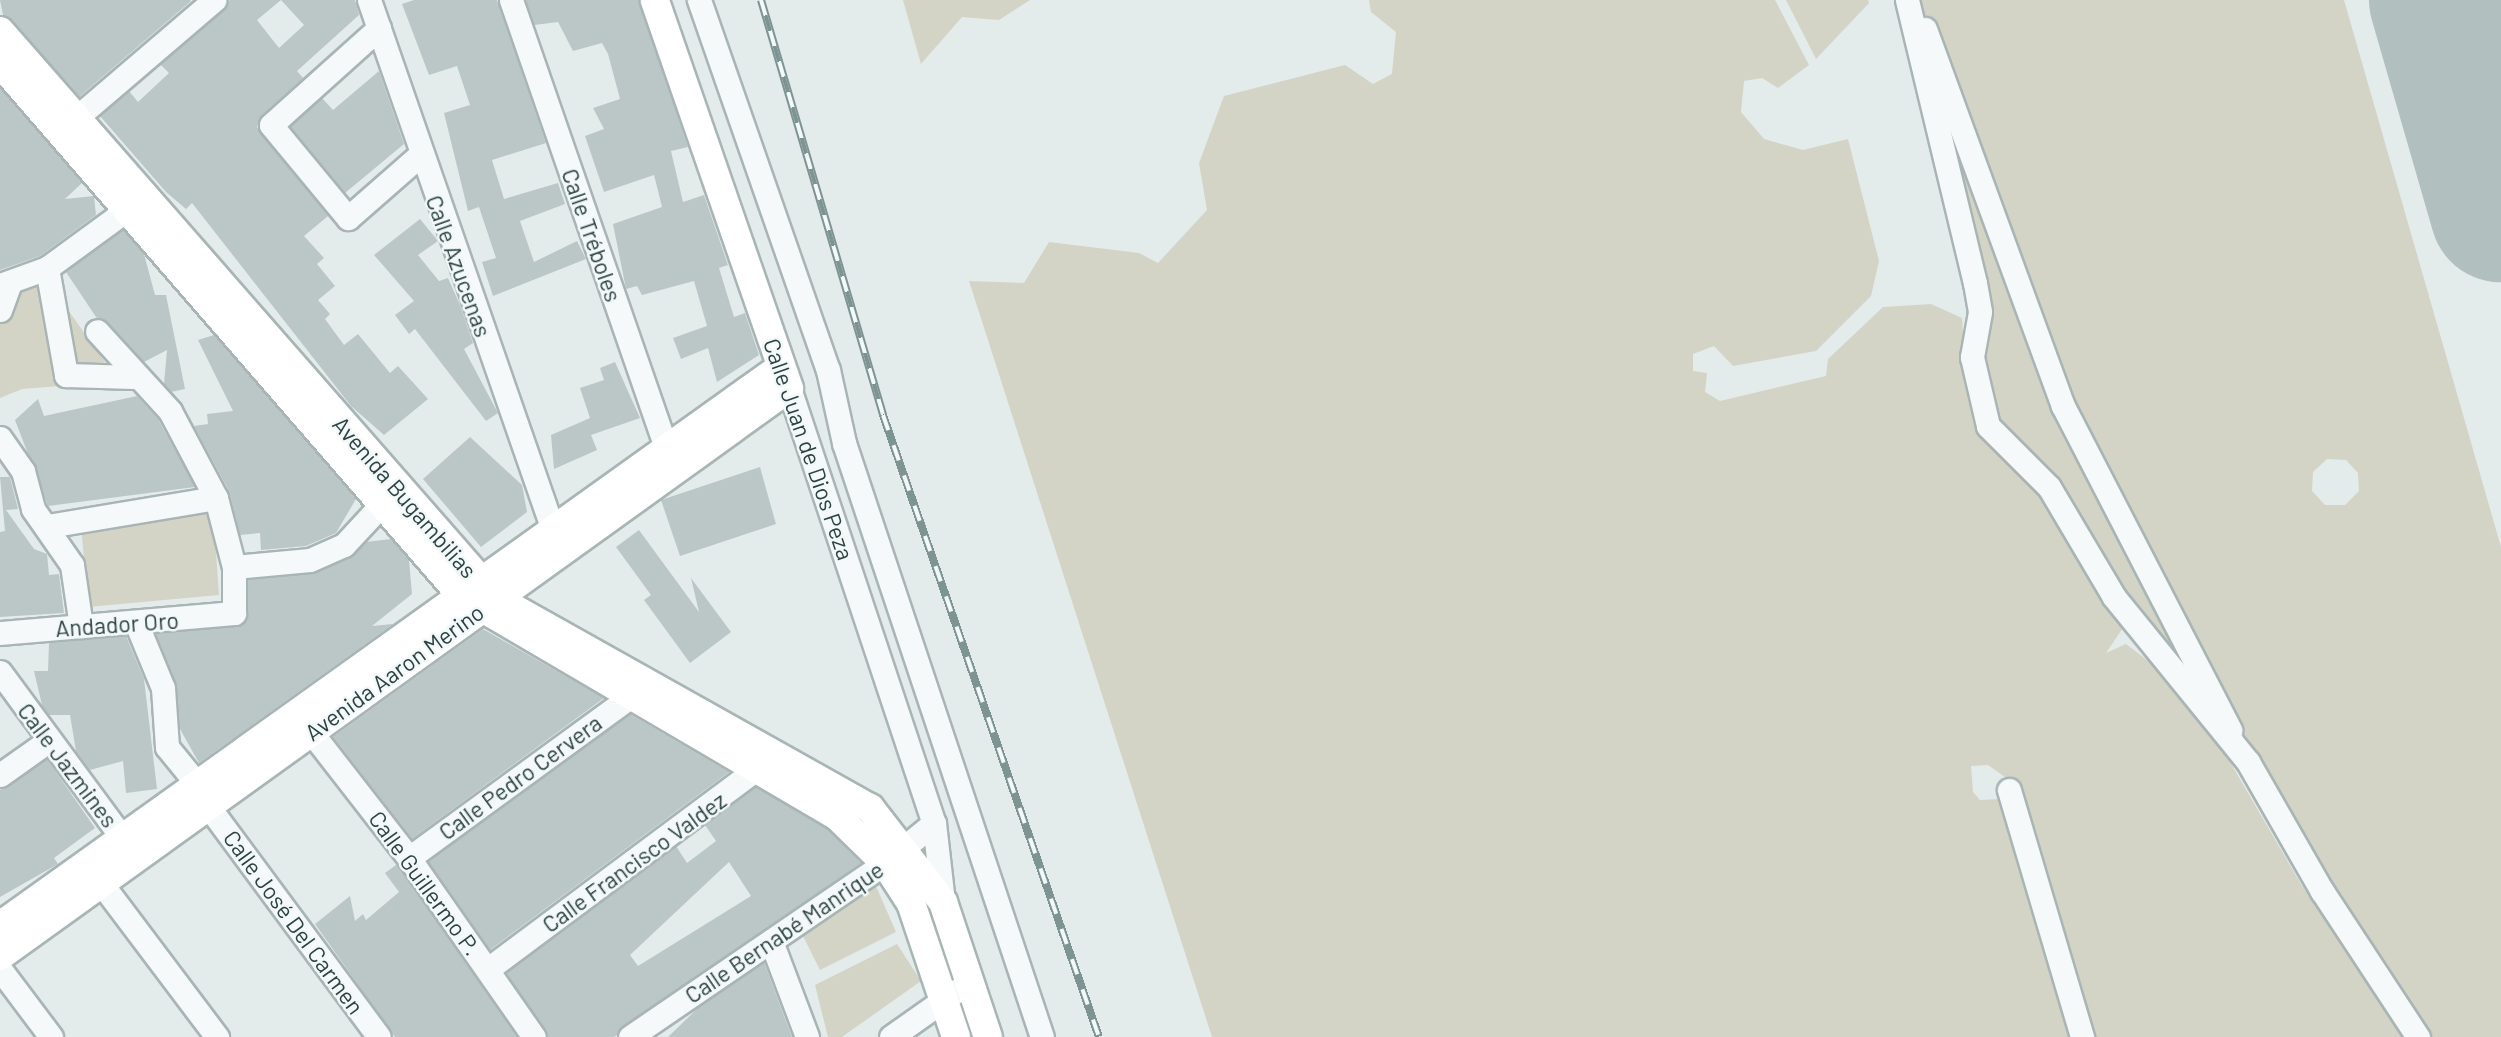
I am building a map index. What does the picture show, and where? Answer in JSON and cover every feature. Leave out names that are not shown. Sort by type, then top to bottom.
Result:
[{"type":"main road","name":"Calle Juan de Dios Peza","points":[[655,0],[785,377]]},
{"type":"main road","name":"Avenida Bugambilias","points":[[0,31],[76,118],[135,202],[382,504],[479,597],[631,696],[769,760]]},
{"type":"main road","name":"Avenida Bugambilias","points":[[0,63],[135,202],[479,597],[769,760],[836,815],[895,855]]},
{"type":"main road","name":"Avenida Aaron Merino","points":[[0,926],[130,848],[785,377]]},
{"type":"main road","name":"Avenida Aaron Merino","points":[[203,795],[311,732],[479,597],[553,530],[670,460]]},
{"type":"main road","name":"Avenida Aaron Merino","points":[[0,956],[101,883],[130,848]]},
{"type":"main road","name":"Calle Juan de Dios Peza","points":[[895,855],[943,902],[988,1037]]},
{"type":"main road","points":[[895,855],[956,1037]]},
{"type":"street","points":[[76,118],[214,0]]},
{"type":"street","name":"Calle Azucenas","points":[[369,0],[420,155],[553,530]]},
{"type":"street","name":"Calle Tréboles","points":[[511,0],[670,460]]},
{"type":"street","points":[[699,0],[828,370],[844,443],[1042,1037]]},
{"type":"street","points":[[1907,0],[1975,283],[1980,312],[1972,357],[1988,426],[2049,487],[2114,597],[2248,762]]},
{"type":"street","points":[[1913,0],[1980,168],[2063,407],[2248,762],[2322,891],[2418,1037]]},
{"type":"street","points":[[379,28],[271,125],[348,218],[420,155]]},
{"type":"street","points":[[0,310],[5,284],[47,268],[135,202]]},
{"type":"street","points":[[47,268],[66,375],[134,377]]},
{"type":"street","points":[[97,331],[134,377],[170,411],[216,499],[234,567],[310,560],[344,545],[382,504]]},
{"type":"street","name":"Calle Juan de Dios Peza","points":[[785,377],[934,823],[943,902]]},
{"type":"street","points":[[0,438],[23,471],[33,509],[48,526],[72,565],[81,626]]},
{"type":"street","points":[[48,526],[216,499]]},
{"type":"street","name":"Andador Oro","points":[[0,633],[81,626],[137,625],[234,613],[234,567]]},
{"type":"street","name":"Calle José Del Carmen","points":[[137,625],[163,688],[167,747],[379,1037]]},
{"type":"street","name":"Calle Jazmines","points":[[0,672],[48,741],[130,848]]},
{"type":"street","name":"Calle Pedro Cervera","points":[[409,858],[631,696]]},
{"type":"street","name":"Calle Guillermo P.","points":[[311,732],[409,858],[534,1037]]},
{"type":"street","points":[[0,775],[48,741]]},
{"type":"street","name":"Calle Francisco Valdez","points":[[488,969],[769,760]]},
{"type":"street","points":[[2009,790],[2082,1037]]},
{"type":"street","name":"Calle Bernabé Manrique","points":[[630,1037],[895,855],[934,823]]},
{"type":"street","points":[[101,883],[217,1037]]},
{"type":"street","points":[[771,941],[807,1037]]},
{"type":"street","points":[[0,969],[51,1037]]},
{"type":"street","points":[[891,1037],[970,981]]},
{"type":"shaded area","points":[[903,0],[1030,0],[999,20],[962,17],[921,64]]},
{"type":"shaded area","points":[[1369,0],[1775,0],[1809,65],[1778,88],[1762,78],[1744,81],[1741,112],[1764,139],[1803,150],[1848,139],[1879,261],[1871,296],[1816,351],[1733,366],[1714,346],[1693,354],[1693,371],[1707,373],[1705,392],[1720,401],[1826,376],[1828,359],[1883,307],[1931,304],[1962,318],[1967,393],[1981,430],[2045,491],[2125,625],[2106,653],[2126,644],[2164,673],[2215,736],[2302,886],[2405,1037],[2084,1037],[2009,780],[1988,765],[1971,766],[1973,792],[1980,800],[2000,799],[2072,1037],[1212,1037],[969,281],[1024,283],[1049,242],[1139,253],[1158,263],[1207,210],[1199,163],[1224,96],[1345,65],[1373,84],[1392,74],[1396,32],[1371,12]]},
{"type":"shaded area","points":[[1786,0],[1868,0],[1869,3],[1816,59]]},
{"type":"shaded area","points":[[1917,0],[2344,0],[2501,547],[2501,1037],[2424,1037],[2317,878],[2068,413],[1986,170]],"holes":[[[2327,459],[2346,460],[2358,473],[2359,491],[2345,505],[2325,505],[2312,491],[2313,472]]]},
{"type":"shaded area","points":[[1940,80],[2023,323],[2209,707],[1994,422],[1981,357],[1988,337],[1985,311]]},
{"type":"shaded area","points":[[45,277],[111,371],[85,384],[22,389],[0,398],[0,317],[27,278]]},
{"type":"shaded area","points":[[213,509],[219,595],[88,607],[81,524]]},
{"type":"shaded area","points":[[875,884],[896,932],[820,970],[798,926]]},
{"type":"shaded area","points":[[897,944],[921,981],[842,1037],[828,1037],[815,985]]},
{"type":"building","points":[[0,0],[191,1],[79,97],[3,15]]},
{"type":"building","points":[[230,0],[355,0],[359,15],[297,71],[303,78],[262,115],[257,127],[328,216],[304,236],[324,258],[317,264],[335,286],[318,300],[330,314],[325,319],[344,345],[358,334],[390,373],[398,366],[428,399],[384,435],[351,406],[192,203],[186,209],[166,192],[100,116],[129,91],[138,102],[169,73],[160,64]],"holes":[[[281,0],[304,25],[279,48],[257,20]]]},
{"type":"building","points":[[414,0],[497,0],[546,143],[492,160],[504,199],[558,183],[565,204],[520,221],[534,262],[577,241],[586,259],[493,296],[482,262],[496,258],[479,207],[468,211],[444,113],[470,105],[457,66],[429,75],[402,4]]},
{"type":"building","points":[[526,0],[639,0],[688,147],[671,151],[683,202],[704,195],[728,265],[719,268],[734,317],[745,313],[759,355],[717,382],[708,348],[681,359],[673,338],[707,326],[694,281],[642,295],[637,286],[626,289],[613,224],[662,207],[654,175],[604,192],[585,136],[604,129],[593,108],[620,99],[608,54],[602,43],[573,51],[558,22],[534,25]]},
{"type":"building","points":[[379,71],[404,144],[345,193],[290,126],[322,98],[333,110]]},
{"type":"building","points":[[0,88],[82,183],[65,199],[94,196],[96,215],[40,256],[0,270]]},
{"type":"building","points":[[420,219],[438,241],[418,255],[439,281],[448,278],[473,343],[464,349],[498,413],[486,421],[415,329],[409,334],[395,315],[414,301],[374,255]]},
{"type":"building","points":[[123,230],[144,254],[155,295],[166,295],[185,389],[171,392],[164,384],[167,350],[144,362],[96,317],[66,272]]},
{"type":"building","points":[[214,335],[356,499],[336,533],[306,546],[261,550],[260,533],[240,535],[229,491],[194,426],[208,424],[207,414],[233,411],[198,340]]},
{"type":"building","points":[[615,362],[640,418],[591,435],[597,450],[554,469],[551,435],[590,418],[580,388],[604,380],[600,368]]},
{"type":"building","points":[[137,396],[158,419],[195,487],[48,506],[15,420],[38,399],[44,416]]},
{"type":"building","points":[[470,437],[522,485],[527,512],[481,547],[423,479]]},
{"type":"building","points":[[760,467],[776,524],[680,556],[661,500]]},
{"type":"building","points":[[0,477],[10,477],[18,509],[6,510],[34,549],[47,554],[49,575],[59,574],[64,613],[0,617],[0,532],[5,531]]},
{"type":"building","points":[[639,530],[699,612],[691,578],[731,632],[690,663],[644,600],[651,595],[616,547]]},
{"type":"building","points":[[391,539],[409,560],[412,594],[372,626],[393,624],[199,763],[180,729],[176,683],[156,634],[241,625],[248,614],[248,580],[315,573],[350,558],[366,542]]},
{"type":"building","points":[[483,629],[604,698],[412,839],[333,737]]},
{"type":"building","points":[[126,636],[144,679],[157,789],[126,793],[123,761],[90,770],[76,751],[70,715],[49,715],[42,705],[34,671],[48,671],[49,643]]},
{"type":"building","points":[[630,714],[729,772],[490,950],[428,861]]},
{"type":"building","points":[[47,759],[95,828],[54,858],[58,864],[0,897],[0,790]]},
{"type":"building","points":[[756,787],[826,828],[861,863],[614,1037],[548,1037],[506,973],[676,846],[687,863],[716,841],[705,825]],"holes":[[[729,862],[751,896],[638,966],[630,955]]]},
{"type":"building","points":[[396,865],[517,1037],[395,1037],[315,924],[350,896],[355,921],[363,914],[366,920],[399,892],[385,873]]},
{"type":"building","points":[[764,962],[792,1037],[668,1037],[700,1006]]},
{"type":"runway","points":[[2440,0],[2501,211]]},
{"type":"railway","points":[[761,0],[883,415],[1099,1037]]}]
